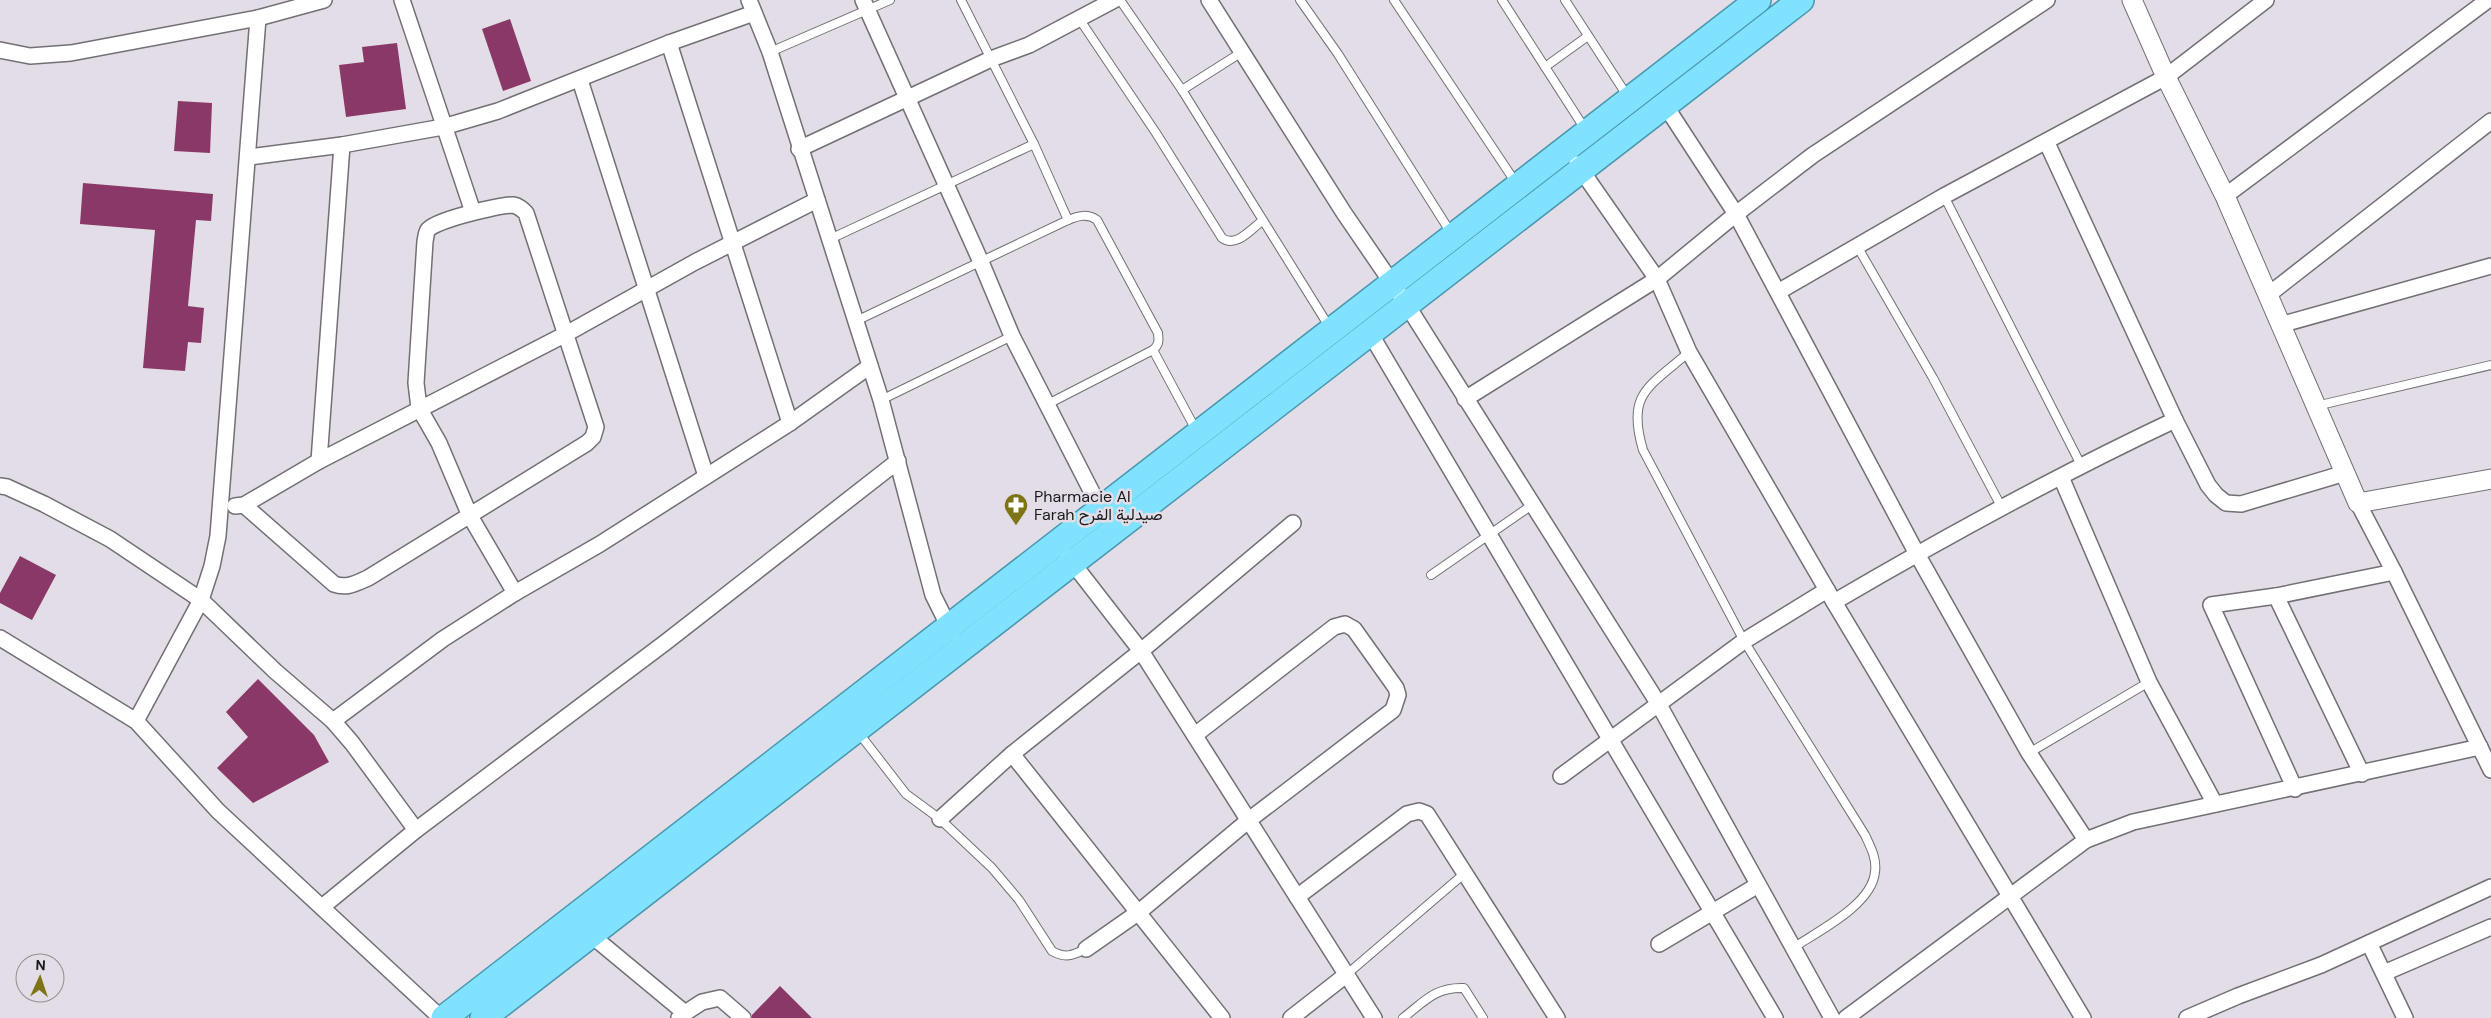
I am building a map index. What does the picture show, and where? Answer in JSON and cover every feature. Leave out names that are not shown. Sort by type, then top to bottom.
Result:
[{"type":"highway","points":[[442,1018],[956,638],[1065,553],[1370,333],[1801,0]]},
{"type":"highway","points":[[1065,553],[1101,510],[1454,237],[1746,6]]},
{"type":"highway","points":[[483,1018],[857,730],[956,638]]},
{"type":"street","points":[[0,50],[30,56],[71,52],[258,18],[322,0]]},
{"type":"street","points":[[402,0],[473,212]]},
{"type":"street","points":[[799,149],[992,59],[1029,45],[1080,20],[1114,0]]},
{"type":"street","points":[[1209,0],[1407,305],[1658,703],[1832,1018]]},
{"type":"street","points":[[1465,399],[1657,279],[1736,214],[1813,155],[2047,0]]},
{"type":"street","points":[[2132,0],[2166,77],[2225,196],[2358,503],[2491,770]]},
{"type":"street","points":[[1778,292],[1944,196],[2047,143],[2166,77],[2266,0]]},
{"type":"street","points":[[2225,196],[2488,0]]},
{"type":"street","points":[[865,6],[908,98],[1012,336],[1101,510]]},
{"type":"street","points":[[249,157],[342,145],[443,127],[498,111],[580,80],[752,7],[770,52],[799,149],[830,239],[881,400],[933,595],[956,638]]},
{"type":"street","points":[[136,721],[202,600],[212,566],[221,509],[258,18]]},
{"type":"street","points":[[669,43],[790,423]]},
{"type":"street","points":[[580,80],[706,476]]},
{"type":"street","points":[[1665,106],[1736,214],[1917,554],[2029,753],[2086,840]]},
{"type":"street","points":[[2268,295],[2491,121]]},
{"type":"street","points":[[2047,143],[2175,420],[2208,485],[2216,495],[2226,503],[2241,504],[2345,473]]},
{"type":"street","points":[[319,461],[342,145]]},
{"type":"street","points":[[1566,149],[1657,279],[1689,352],[2008,896],[2083,1018]]},
{"type":"street","points":[[221,509],[244,504],[319,461],[566,334],[816,200]]},
{"type":"street","points":[[244,504],[334,584],[342,587],[351,586],[368,578],[470,516],[587,443],[596,432],[566,334],[526,213],[514,205],[473,212],[433,225],[428,230],[425,241],[416,382],[419,408],[439,443],[470,516],[515,593]]},
{"type":"street","points":[[2280,325],[2491,266]]},
{"type":"street","points":[[1370,333],[1775,1018]]},
{"type":"street","points":[[332,721],[443,639],[515,593],[600,544],[790,423],[870,366]]},
{"type":"street","points":[[1561,776],[1744,641],[1917,554],[2081,465],[2175,420]]},
{"type":"street","points":[[322,906],[416,830],[666,642],[898,461]]},
{"type":"street","points":[[2061,477],[2148,682],[2215,804]]},
{"type":"street","points":[[2358,503],[2491,479]]},
{"type":"street","points":[[0,486],[8,487],[44,504],[110,539],[202,600],[275,671],[332,721],[357,750],[416,830]]},
{"type":"street","points":[[940,818],[1012,754],[1140,651],[1293,523]]},
{"type":"street","points":[[1065,553],[1140,651],[1374,1018]]},
{"type":"street","points":[[2295,789],[2211,605],[2276,596],[2394,572]]},
{"type":"street","points":[[2276,596],[2362,774]]},
{"type":"street","points":[[1086,948],[1139,912],[1249,820],[1393,710],[1398,695],[1396,688],[1354,629],[1345,624],[1334,627],[1195,735]]},
{"type":"street","points":[[0,638],[136,721],[218,811],[442,1018]]},
{"type":"street","points":[[1846,1018],[2086,840],[2133,822],[2295,789],[2480,747]]},
{"type":"street","points":[[1012,754],[1222,1018]]},
{"type":"street","points":[[1297,897],[1407,814],[1419,811],[1427,814],[1557,1018]]},
{"type":"street","points":[[1659,944],[1758,885]]},
{"type":"street","points":[[2187,1018],[2369,943],[2491,887]]},
{"type":"street","points":[[2384,973],[2491,927]]},
{"type":"street","points":[[591,935],[682,1016],[702,1002],[720,998],[744,1018]]},
{"type":"street","points":[[2369,943],[2405,1018]]},
{"type":"street","points":[[1290,1018],[1346,975]]},
{"type":"lane","points":[[770,52],[865,6],[890,0]]},
{"type":"lane","points":[[961,0],[1034,144],[1068,220]]},
{"type":"lane","points":[[1120,0],[1182,90],[1332,332]]},
{"type":"lane","points":[[1300,0],[1338,54],[1454,237]]},
{"type":"lane","points":[[1394,0],[1519,186]]},
{"type":"lane","points":[[1502,0],[1587,133]]},
{"type":"lane","points":[[1565,0],[1630,99]]},
{"type":"lane","points":[[1080,20],[1156,133],[1222,238],[1228,242],[1235,242],[1262,221]]},
{"type":"lane","points":[[1545,67],[1588,36]]},
{"type":"lane","points":[[1182,90],[1242,52]]},
{"type":"lane","points":[[830,239],[1034,144]]},
{"type":"lane","points":[[1944,196],[2081,465]]},
{"type":"lane","points":[[856,321],[1068,220],[1080,216],[1091,216],[1096,220],[1158,333],[1158,346],[1046,405]]},
{"type":"lane","points":[[1857,246],[1933,378],[2002,508]]},
{"type":"lane","points":[[881,400],[1012,336]]},
{"type":"lane","points":[[1153,350],[1198,434]]},
{"type":"lane","points":[[1689,352],[1643,393],[1638,409],[1636,426],[1643,450],[1744,641],[1865,835],[1874,854],[1875,872],[1870,888],[1857,904],[1793,948]]},
{"type":"lane","points":[[2316,406],[2491,365]]},
{"type":"lane","points":[[1432,576],[1532,505]]},
{"type":"lane","points":[[2029,753],[2148,682]]},
{"type":"lane","points":[[857,730],[906,794],[940,818],[1003,880],[1019,900],[1052,951],[1061,956],[1070,956],[1086,948]]},
{"type":"lane","points":[[1346,975],[1465,873]]},
{"type":"lane","points":[[1404,1018],[1434,994],[1448,988],[1464,988],[1483,1018]]},
{"type":"building","points":[[510,19],[531,81],[503,91],[482,29]]},
{"type":"building","points":[[397,43],[406,109],[346,117],[339,65],[364,62],[362,47]]},
{"type":"building","points":[[178,101],[212,103],[210,153],[174,151]]},
{"type":"building","points":[[83,183],[213,194],[211,221],[196,220],[188,306],[204,308],[201,343],[188,342],[185,371],[143,368],[155,230],[80,224]]},
{"type":"building","points":[[20,556],[56,575],[32,620],[0,603],[0,593]]},
{"type":"building","points":[[258,679],[314,735],[329,762],[253,803],[217,768],[248,737],[226,712]]},
{"type":"building","points":[[780,986],[812,1018],[752,1018],[752,1015]]},
{"type":"place","name":"Pharmacie Al Farah صيدلية الفرح","points":[[1016,526]]}]
